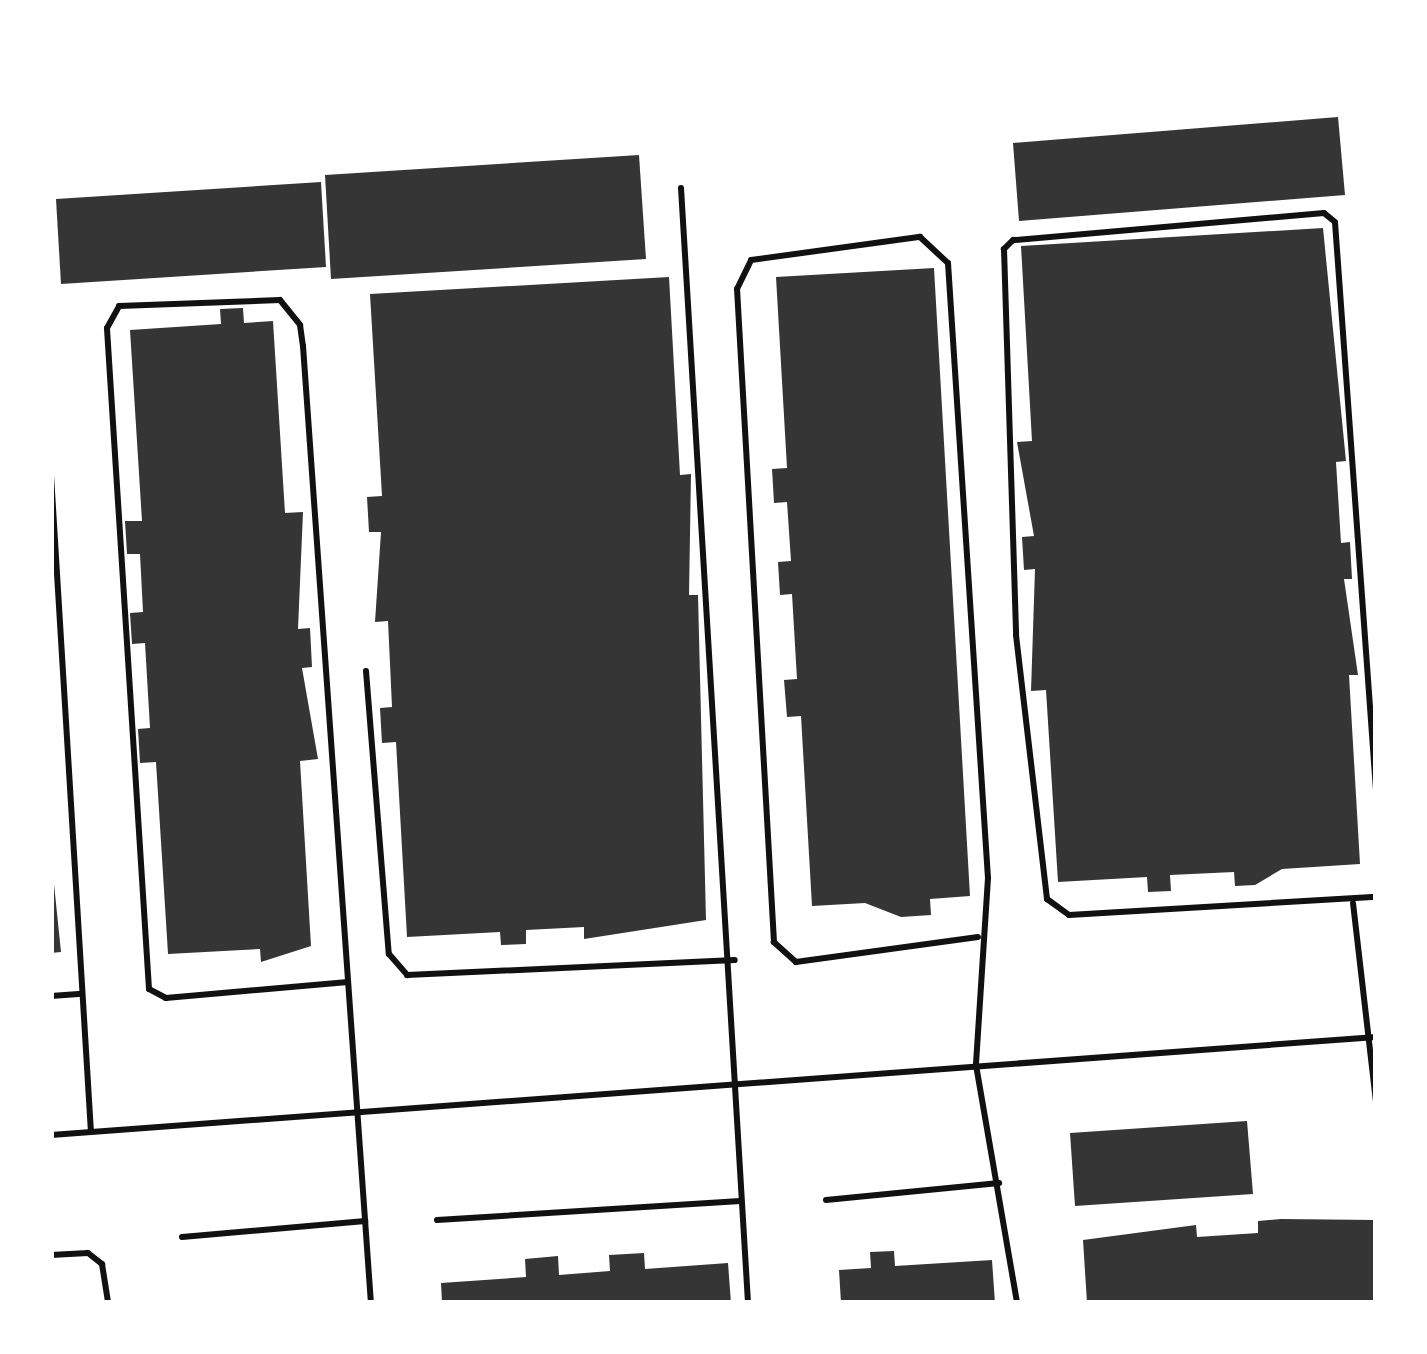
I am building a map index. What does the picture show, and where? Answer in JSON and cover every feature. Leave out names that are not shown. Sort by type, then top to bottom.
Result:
[{"type":"lane","points":[[681,188],[735,960],[740,1201],[748,1303]]},
{"type":"lane","points":[[1376,790],[1336,222],[1324,213],[1013,240],[1006,427],[1047,899],[1069,915],[1353,903],[1376,897]]},
{"type":"lane","points":[[978,937],[796,962],[774,942],[737,289],[751,260],[920,237],[948,263],[988,878],[978,937],[976,1065],[1017,1303]]},
{"type":"lane","points":[[348,982],[166,998],[149,989],[107,328],[119,306],[280,300],[300,325],[348,982],[356,1112],[371,1303]]},
{"type":"lane","points":[[51,475],[91,1132]]},
{"type":"lane","points":[[366,670],[389,953],[407,975],[735,960]]},
{"type":"lane","points":[[1353,903],[1364,1038],[1376,1102]]},
{"type":"lane","points":[[51,996],[82,994]]},
{"type":"lane","points":[[51,1135],[1376,1036]]},
{"type":"lane","points":[[826,1199],[999,1183]]},
{"type":"lane","points":[[437,1220],[740,1201]]},
{"type":"lane","points":[[182,1238],[365,1221]]},
{"type":"lane","points":[[51,1255],[88,1253],[102,1264],[108,1303]]},
{"type":"building","points":[[1338,117],[1345,195],[1019,221],[1013,143]]},
{"type":"building","points":[[639,155],[646,259],[331,279],[325,175]]},
{"type":"building","points":[[321,182],[326,267],[61,284],[56,199]]},
{"type":"building","points":[[1323,228],[1346,461],[1336,462],[1341,543],[1350,542],[1352,579],[1344,579],[1358,675],[1349,675],[1360,864],[1282,869],[1255,885],[1235,886],[1234,872],[1170,875],[1171,891],[1148,892],[1147,877],[1058,882],[1046,690],[1031,691],[1035,569],[1024,570],[1022,537],[1034,536],[1017,442],[1032,441],[1021,246]]},
{"type":"building","points":[[934,268],[970,896],[930,899],[931,915],[901,917],[865,903],[812,906],[801,716],[787,717],[784,680],[797,679],[792,594],[780,595],[778,562],[791,561],[787,502],[774,503],[772,469],[787,468],[776,277]]},
{"type":"building","points":[[669,277],[680,475],[691,474],[689,595],[698,595],[706,920],[584,939],[584,927],[526,930],[526,944],[501,945],[500,932],[407,937],[396,742],[382,743],[380,708],[392,707],[388,621],[375,622],[381,532],[369,532],[367,497],[382,496],[370,294]]},
{"type":"building","points":[[243,308],[244,323],[273,321],[285,513],[303,512],[298,629],[310,628],[312,667],[302,668],[318,759],[300,761],[311,946],[261,962],[260,949],[168,954],[156,762],[140,763],[138,729],[150,728],[145,643],[132,644],[130,613],[143,612],[140,554],[127,554],[125,521],[142,521],[130,330],[221,324],[220,309]]},
{"type":"building","points":[[51,855],[61,952],[51,953]]},
{"type":"building","points":[[1247,1121],[1253,1194],[1075,1206],[1070,1133]]},
{"type":"building","points":[[1376,1220],[1376,1303],[1087,1303],[1083,1240],[1196,1225],[1197,1237],[1258,1233],[1258,1221]]},
{"type":"building","points":[[894,1251],[895,1266],[992,1260],[995,1303],[841,1303],[839,1270],[871,1268],[870,1252]]},
{"type":"building","points":[[644,1253],[645,1269],[728,1263],[731,1303],[442,1303],[441,1283],[526,1277],[525,1259],[558,1256],[559,1275],[610,1271],[609,1255]]}]
